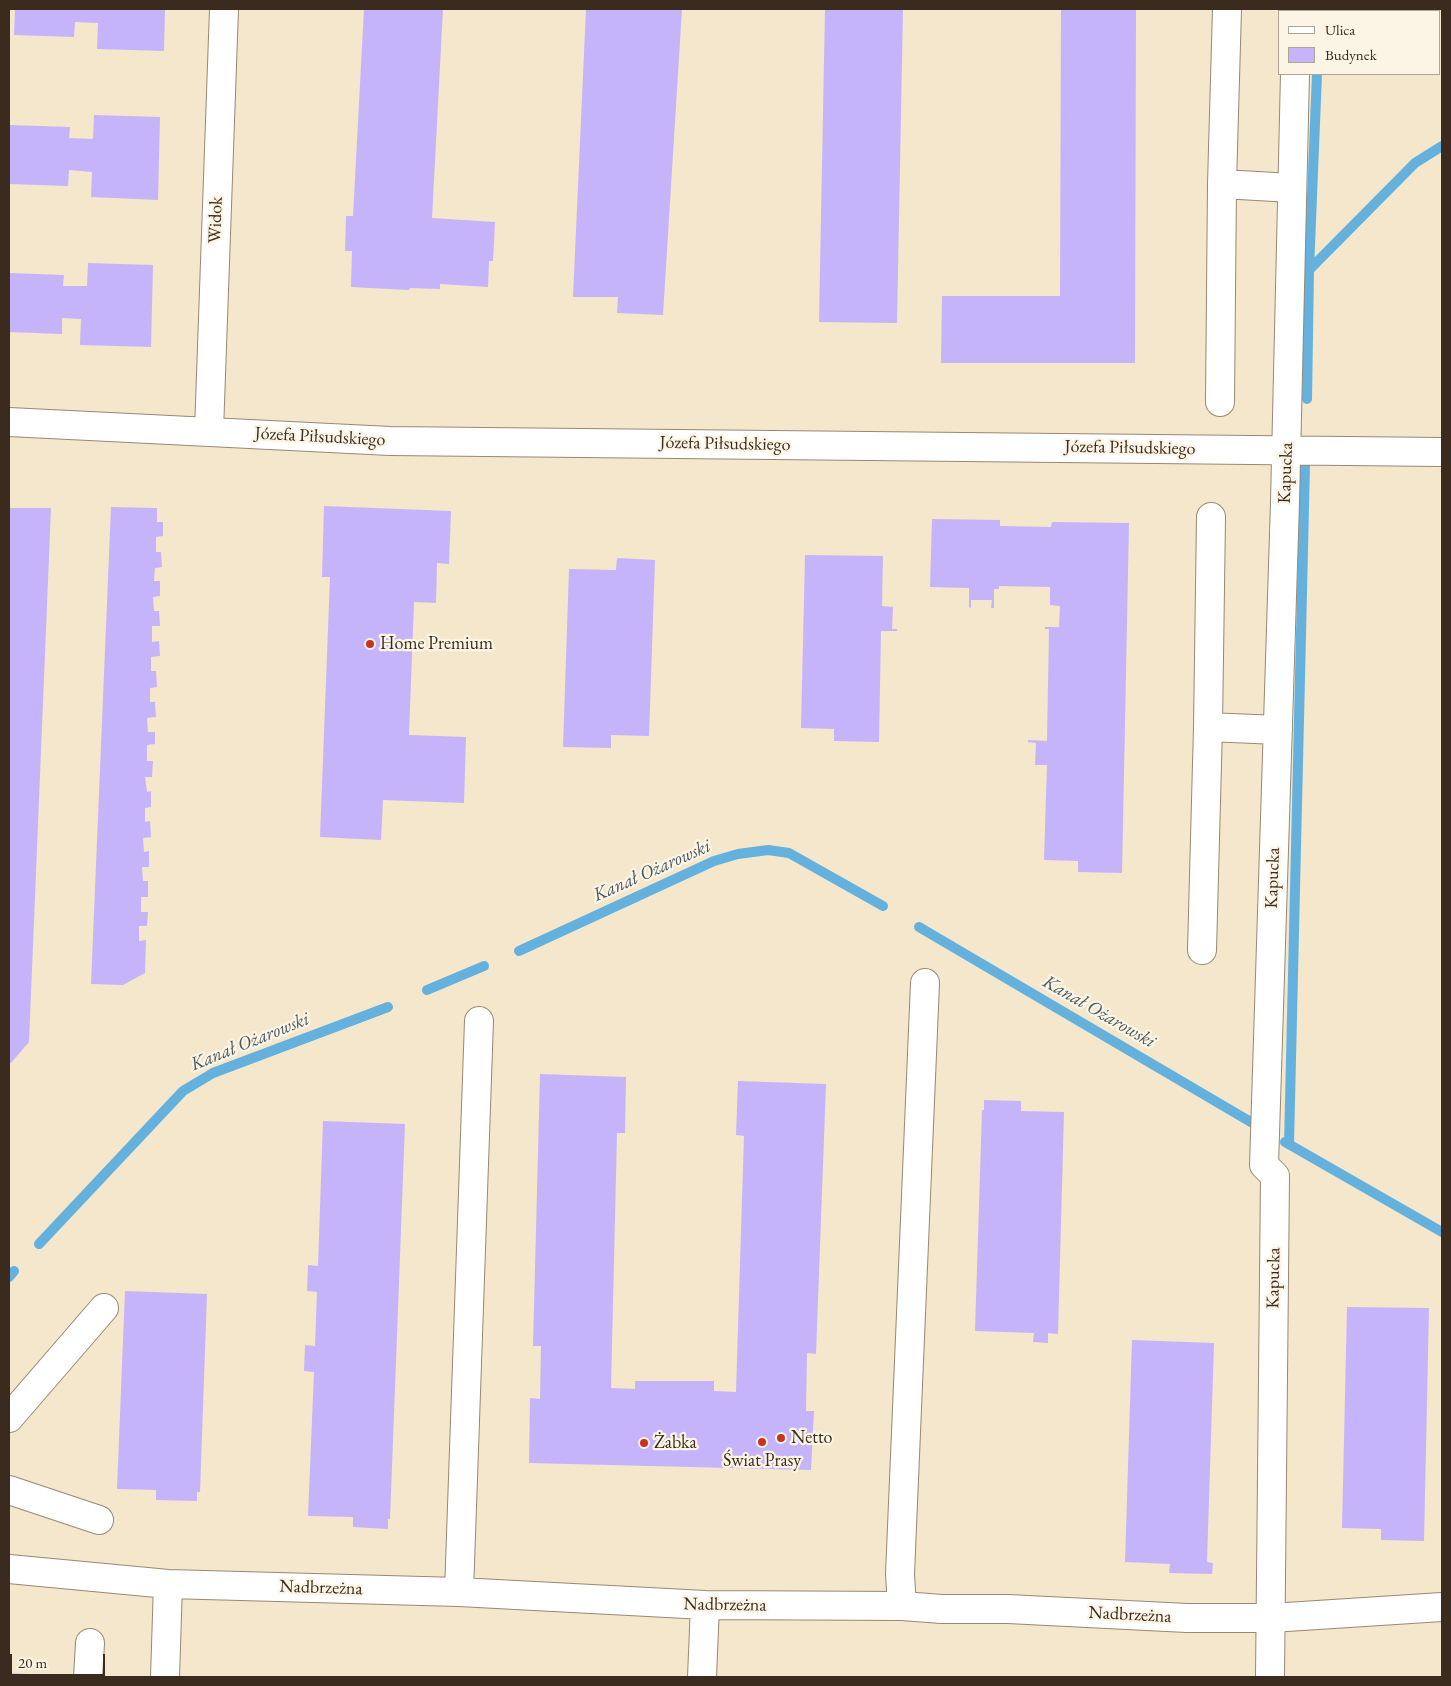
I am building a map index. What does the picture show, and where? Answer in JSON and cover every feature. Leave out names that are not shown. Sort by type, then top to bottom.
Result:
[{"type":"street","name":"Widok","points":[[209,431],[224,9]]},
{"type":"street","points":[[1220,402],[1222,184],[1227,9]]},
{"type":"street","name":"Kapucka","points":[[1270,1677],[1275,1176],[1264,1165],[1287,450],[1295,75]]},
{"type":"street","points":[[1222,184],[1292,188]]},
{"type":"street","name":"Józefa Piłsudskiego","points":[[9,422],[390,440],[1442,452]]},
{"type":"street","points":[[1202,950],[1211,517]]},
{"type":"street","points":[[1208,727],[1278,730]]},
{"type":"street","points":[[902,1606],[900,1574],[925,983]]},
{"type":"street","points":[[459,1592],[480,1021]]},
{"type":"street","points":[[9,1418],[104,1308]]},
{"type":"street","points":[[9,1490],[99,1520]]},
{"type":"street","name":"Nadbrzeżna","points":[[9,1569],[168,1584],[459,1592],[705,1605],[902,1606],[1187,1618],[1271,1618],[1442,1607]]},
{"type":"street","points":[[165,1677],[168,1584]]},
{"type":"street","points":[[702,1677],[705,1605]]},
{"type":"street","points":[[88,1677],[90,1643]]},
{"type":"building","points":[[15,9],[165,9],[164,51],[97,49],[98,23],[75,22],[74,37],[14,35]]},
{"type":"building","points":[[364,9],[443,9],[432,218],[495,222],[493,261],[489,261],[488,287],[440,284],[440,289],[410,288],[409,290],[351,287],[352,251],[345,251],[346,216],[353,216]]},
{"type":"building","points":[[586,9],[682,9],[663,315],[617,313],[618,297],[573,297]]},
{"type":"building","points":[[825,9],[903,9],[897,323],[819,322]]},
{"type":"building","points":[[1061,9],[1136,9],[1135,363],[941,363],[942,296],[1060,296]]},
{"type":"building","points":[[94,115],[160,117],[158,200],[91,197],[92,172],[69,170],[68,186],[9,184],[10,125],[70,127],[69,138],[93,139]]},
{"type":"building","points":[[88,263],[153,265],[151,347],[80,345],[81,319],[62,318],[62,334],[9,332],[9,273],[64,275],[63,286],[87,286]]},
{"type":"building","name":"Home Premium","points":[[324,506],[451,511],[449,564],[437,563],[436,603],[414,602],[409,735],[466,737],[464,803],[383,800],[381,840],[320,837],[330,577],[322,577]]},
{"type":"building","points":[[111,507],[157,508],[157,522],[163,522],[163,536],[156,537],[156,552],[161,552],[162,567],[155,568],[154,581],[160,581],[160,596],[153,597],[154,611],[159,611],[160,626],[152,626],[152,642],[159,641],[160,656],[151,657],[151,671],[156,671],[157,687],[150,688],[150,702],[155,702],[156,717],[147,718],[148,732],[155,732],[155,744],[147,745],[147,761],[153,761],[152,777],[145,777],[147,792],[151,791],[151,807],[145,808],[145,822],[150,821],[151,837],[143,838],[144,852],[149,851],[149,867],[142,867],[143,881],[148,881],[148,897],[141,897],[141,912],[148,912],[147,926],[139,926],[139,941],[146,940],[145,973],[123,985],[91,984]]},
{"type":"building","points":[[9,508],[51,508],[29,1042],[11,1063],[9,1063]]},
{"type":"building","points":[[932,519],[1000,520],[1000,526],[1051,527],[1052,522],[1129,523],[1122,873],[1078,872],[1078,861],[1044,860],[1047,765],[1035,765],[1036,743],[1028,742],[1028,740],[1047,741],[1049,629],[1045,629],[1045,627],[1059,627],[1060,606],[1050,605],[1050,587],[999,586],[999,589],[994,589],[994,608],[991,608],[992,600],[971,600],[971,608],[969,607],[969,588],[930,587]]},
{"type":"building","points":[[805,555],[883,556],[882,606],[893,607],[892,629],[897,629],[897,631],[881,631],[879,742],[834,741],[834,729],[801,728]]},
{"type":"building","points":[[617,558],[655,560],[649,736],[611,735],[611,748],[563,747],[569,569],[616,570]]},
{"type":"building","points":[[540,1074],[626,1077],[625,1133],[617,1133],[611,1388],[635,1389],[635,1381],[714,1381],[714,1391],[736,1392],[744,1136],[736,1135],[738,1081],[826,1084],[816,1354],[807,1353],[806,1411],[814,1411],[811,1470],[529,1463],[530,1398],[540,1399],[541,1346],[533,1346]]},
{"type":"building","points":[[984,1100],[1021,1101],[1021,1111],[1064,1112],[1058,1334],[1048,1333],[1048,1343],[1033,1342],[1034,1333],[975,1331],[982,1110],[984,1110]]},
{"type":"building","points":[[323,1121],[405,1124],[390,1519],[388,1519],[388,1529],[353,1527],[353,1517],[308,1516],[314,1372],[304,1371],[305,1345],[315,1346],[317,1292],[307,1291],[308,1265],[318,1266]]},
{"type":"building","points":[[125,1291],[207,1294],[200,1492],[197,1492],[197,1501],[156,1500],[156,1490],[117,1489]]},
{"type":"building","points":[[1347,1307],[1429,1308],[1424,1541],[1381,1540],[1381,1529],[1342,1528]]},
{"type":"building","points":[[1132,1340],[1214,1343],[1207,1562],[1213,1563],[1212,1574],[1169,1573],[1170,1564],[1125,1562]]},
{"type":"building","points":[[9,1673],[29,1674],[29,1677],[9,1677]]},
{"type":"waterway","points":[[1309,270],[1317,75]]},
{"type":"waterway","points":[[1307,399],[1309,270],[1415,163],[1442,146]]},
{"type":"waterway","points":[[1289,1144],[1305,465]]},
{"type":"waterway","name":"Kanał Ożarowski","points":[[519,951],[714,861],[738,854],[768,850],[789,853],[883,906]]},
{"type":"waterway","name":"Kanał Ożarowski","points":[[919,927],[1261,1128]]},
{"type":"waterway","name":"Kanał Ożarowski","points":[[427,990],[484,966]]},
{"type":"waterway","name":"Kanał Ożarowski","points":[[39,1244],[183,1091],[213,1073],[388,1007]]},
{"type":"waterway","name":"Kanał Ożarowski","points":[[1285,1142],[1442,1232]]},
{"type":"waterway","name":"Kanał Ożarowski","points":[[9,1277],[14,1271]]},
{"type":"place","name":"Home Premium","points":[[370,644]]},
{"type":"place","name":"Netto","points":[[781,1438]]},
{"type":"place","name":"Świat Prasy","points":[[762,1442]]},
{"type":"place","name":"Żabka","points":[[644,1443]]}]
